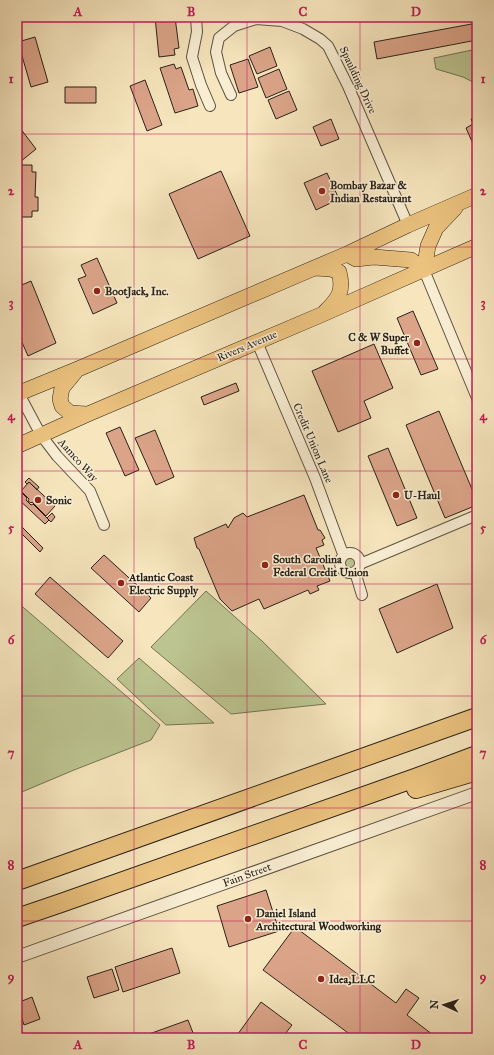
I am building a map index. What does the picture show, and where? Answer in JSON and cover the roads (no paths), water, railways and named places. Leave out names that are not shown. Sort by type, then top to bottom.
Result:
[{"type":"highway","points":[[298,781],[340,760],[477,704]]},
{"type":"highway","points":[[17,881],[477,717]]},
{"type":"highway","points":[[17,918],[477,755]]},
{"type":"highway","points":[[322,811],[360,803],[477,771]]},
{"type":"main road","points":[[18,392],[78,369],[347,254],[477,195]]},
{"type":"main road","points":[[347,254],[356,259],[374,257],[411,260],[424,270],[428,246],[436,228],[460,203]]},
{"type":"main road","name":"Rivers Avenue","points":[[17,446],[477,246]]},
{"type":"main road","points":[[313,268],[331,269],[339,272],[342,282],[340,292],[334,303],[323,314]]},
{"type":"main road","points":[[78,369],[62,388],[60,399],[62,406],[70,413],[88,414]]},
{"type":"street","points":[[196,17],[197,32],[192,58],[210,106]]},
{"type":"street","name":"Spaulding Drive","points":[[231,94],[221,73],[216,52],[219,38],[234,26],[256,18],[282,22],[303,29],[320,39],[328,46],[347,84],[408,225]]},
{"type":"street","points":[[424,270],[477,398]]},
{"type":"street","name":"Credit Union Lane","points":[[257,342],[315,478],[343,554]]},
{"type":"street","name":"Aamco Way","points":[[18,392],[41,435],[57,456],[90,491],[104,525]]},
{"type":"street","points":[[362,595],[357,568],[359,557],[350,552],[343,554],[340,560],[340,567],[348,573],[357,568],[477,515]]},
{"type":"street","name":"Fain Street","points":[[17,957],[477,793]]},
{"type":"place","name":"Bombay Bazar & Indian Restaurant","points":[[322,191]]},
{"type":"place","name":"BootJack, Inc.","points":[[97,291]]},
{"type":"place","name":"C & W Super Buffet","points":[[417,343]]},
{"type":"place","name":"U-Haul","points":[[396,495]]},
{"type":"place","name":"Sonic","points":[[38,500]]},
{"type":"place","name":"South Carolina Federal Credit Union","points":[[265,565]]},
{"type":"place","name":"Atlantic Coast Electric Supply","points":[[121,583]]},
{"type":"place","name":"Daniel Island Architectural Woodworking","points":[[248,919]]},
{"type":"place","name":"Idea,LLC","points":[[321,979]]}]
